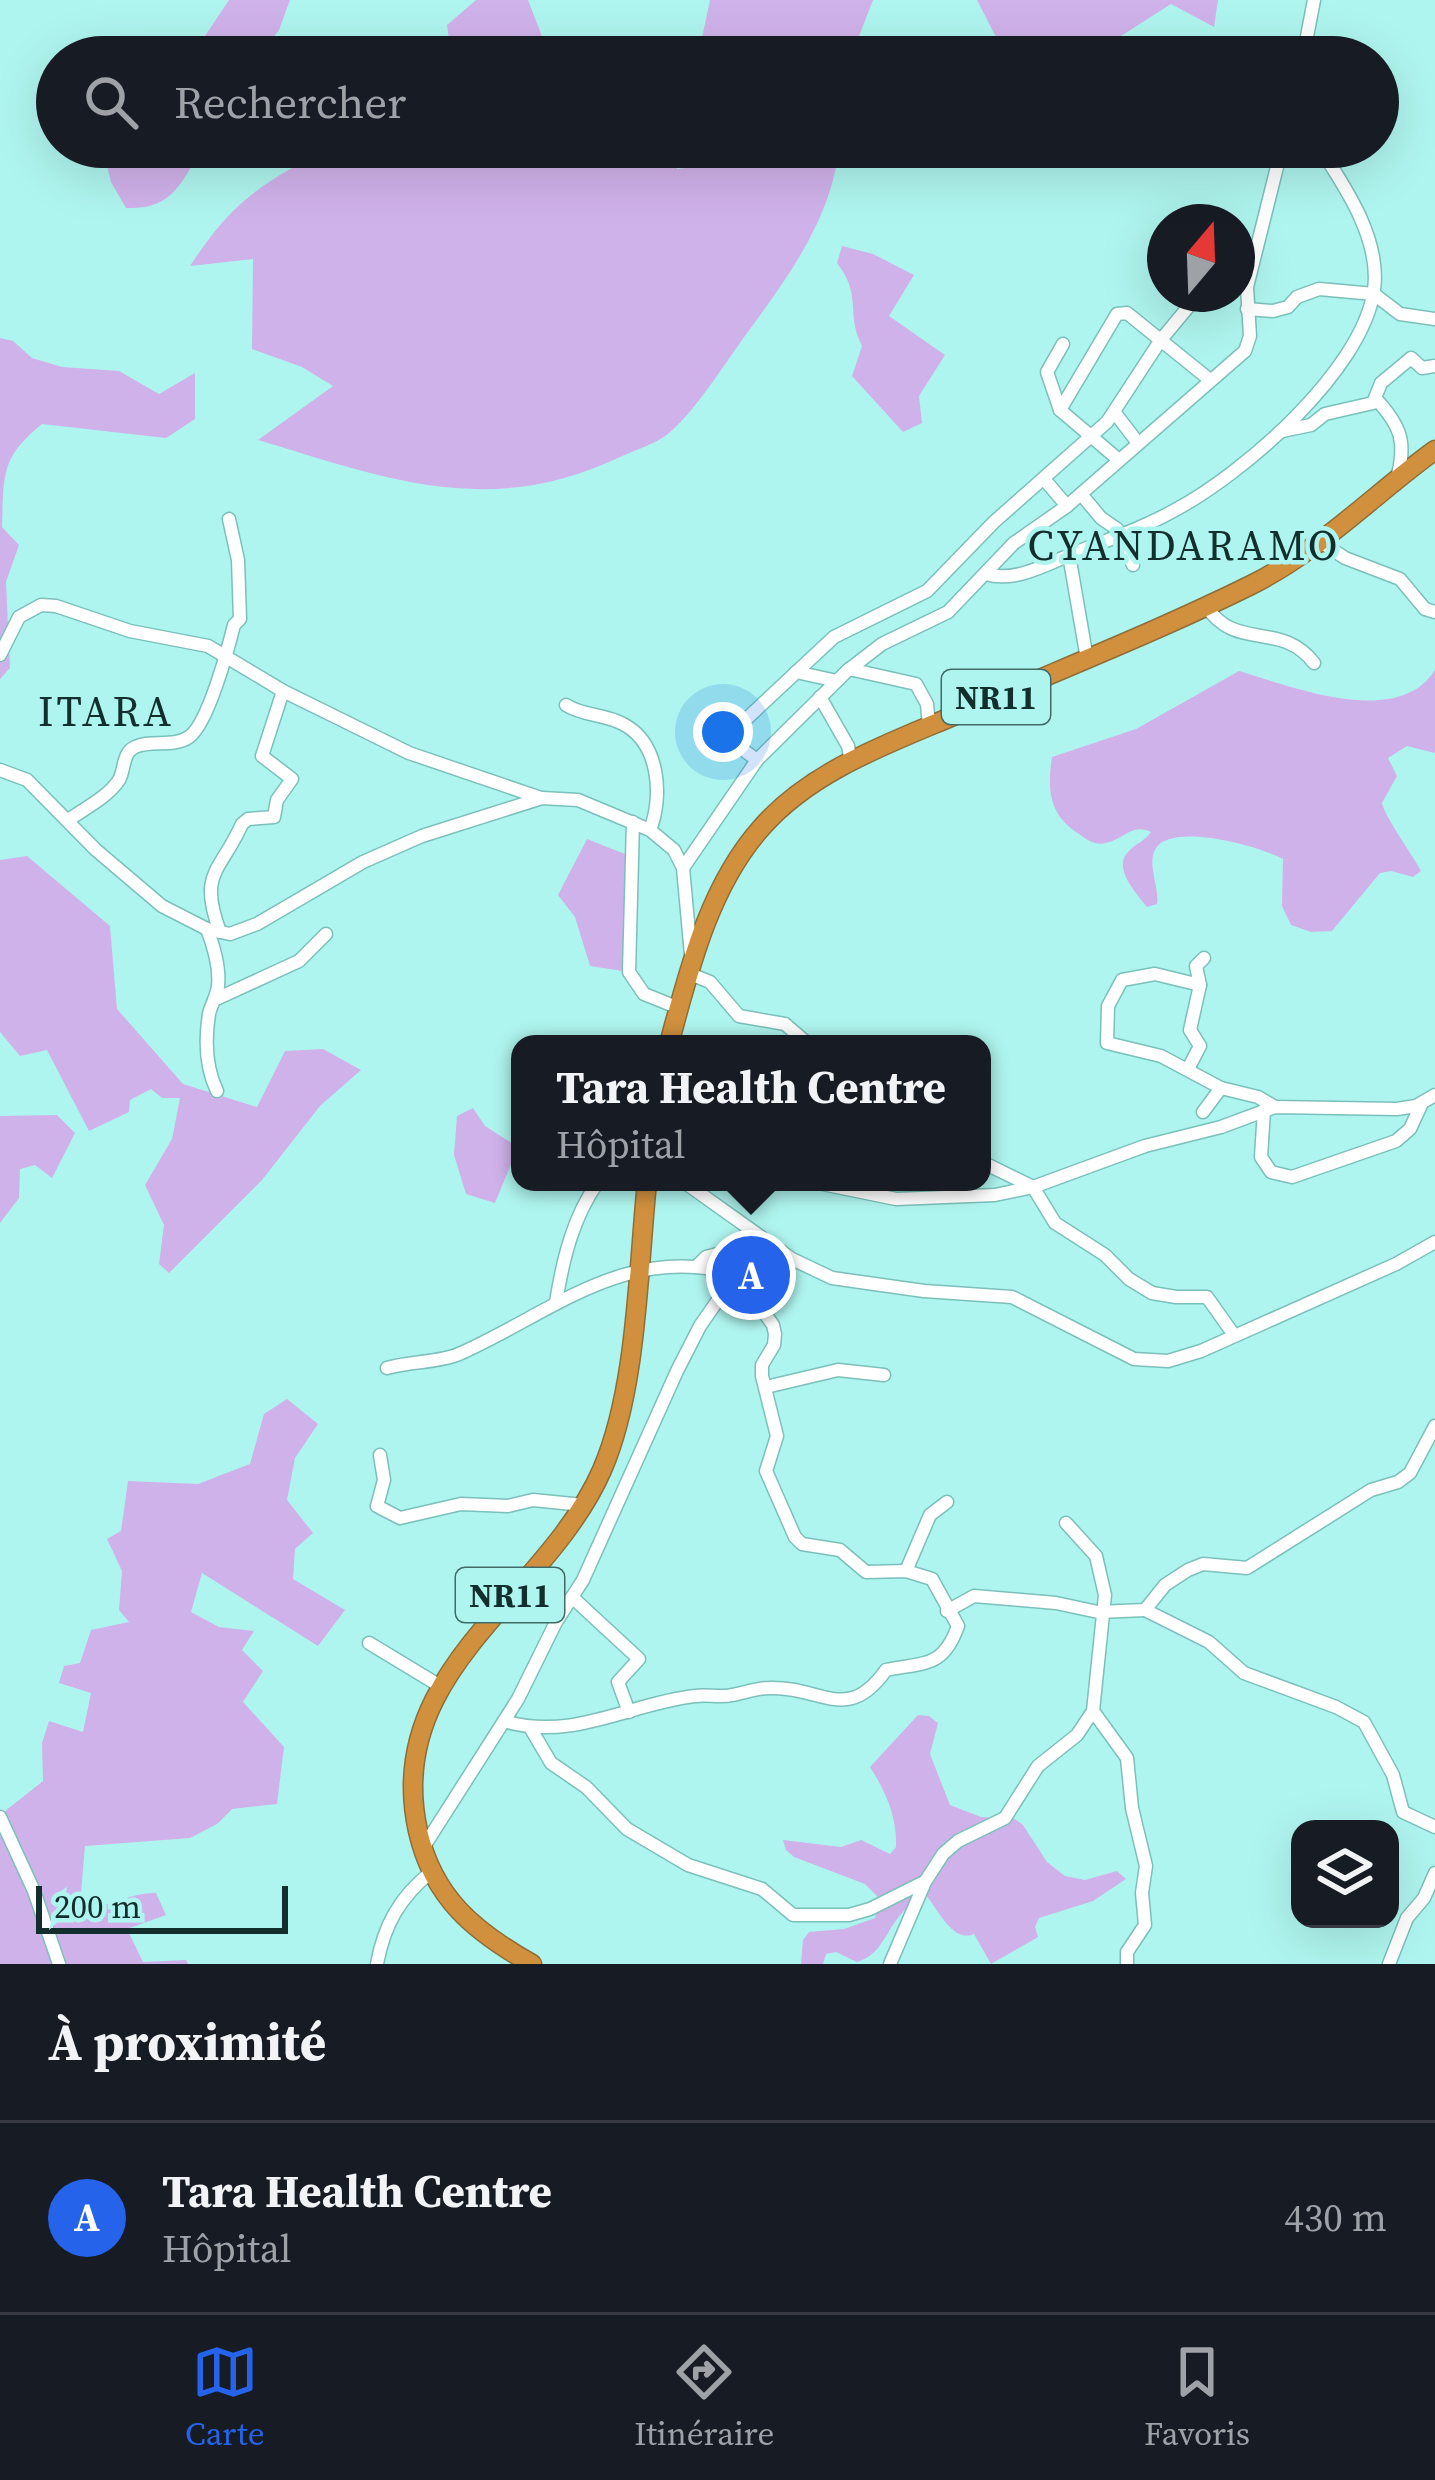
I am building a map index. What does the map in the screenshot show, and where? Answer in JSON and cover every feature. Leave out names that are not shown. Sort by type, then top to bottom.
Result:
[{"type":"highway","name":"NR11","points":[[672,1035],[690,968],[738,858],[794,796],[851,762],[1282,569],[1435,450]]},
{"type":"highway","name":"NR11","points":[[532,1964],[488,1940],[431,1872],[414,1812],[412,1773],[425,1714],[440,1687],[583,1504],[601,1473],[619,1420],[646,1191]]},
{"type":"street","points":[[1307,36],[1315,0]]},
{"type":"street","points":[[1255,242],[1276,168]]},
{"type":"street","points":[[986,574],[1010,578],[1120,537],[1178,509],[1226,478],[1341,366],[1373,294],[1375,266],[1368,237],[1330,168]]},
{"type":"street","points":[[1255,310],[1288,307],[1297,297],[1319,289],[1373,294],[1400,314],[1435,319]]},
{"type":"street","points":[[757,760],[734,743],[733,735],[834,637],[927,591],[1093,436],[1115,413],[1160,341],[1186,312]]},
{"type":"street","points":[[683,868],[757,760],[849,669],[882,644],[948,612],[1014,543],[1067,506],[1247,348],[1247,312]]},
{"type":"street","points":[[1060,410],[1117,314],[1127,314],[1210,380]]},
{"type":"street","points":[[1063,344],[1047,372],[1060,410],[1119,460]]},
{"type":"street","points":[[1276,434],[1376,399],[1381,383],[1411,358],[1422,368],[1435,366]]},
{"type":"street","points":[[1376,399],[1394,418],[1402,436],[1405,451],[1396,482]]},
{"type":"street","points":[[1115,413],[1138,442]]},
{"type":"street","points":[[1044,478],[1067,506]]},
{"type":"street","points":[[1081,494],[1120,537],[1133,565]]},
{"type":"street","points":[[68,820],[111,789],[121,777],[127,754],[136,746],[174,743],[198,728],[234,625],[240,620],[238,560],[229,519]]},
{"type":"street","points":[[1322,542],[1345,557],[1400,579],[1425,609],[1435,612]]},
{"type":"street","points":[[1070,555],[1087,659]]},
{"type":"street","points":[[0,655],[20,616],[41,605],[130,631],[208,646],[283,692],[409,753],[542,798],[578,800],[650,830],[674,850],[683,868],[690,968],[710,982],[740,1016],[785,1024],[798,1035]]},
{"type":"street","points":[[1206,606],[1224,628],[1292,643],[1314,663]]},
{"type":"street","points":[[849,669],[916,684],[926,704],[929,726]]},
{"type":"street","points":[[796,672],[837,681]]},
{"type":"street","points":[[217,1091],[208,1074],[218,982],[210,896],[213,869],[242,824],[248,819],[274,817],[277,800],[292,779],[262,756],[283,692]]},
{"type":"street","points":[[820,697],[848,746],[851,762]]},
{"type":"street","points":[[566,705],[627,725],[638,738],[658,780],[658,804],[650,830]]},
{"type":"street","points":[[0,770],[27,780],[156,902],[230,934],[402,844],[542,798]]},
{"type":"street","points":[[633,823],[629,971],[644,994],[679,1008]]},
{"type":"street","points":[[213,1000],[299,961],[326,934]]},
{"type":"street","points":[[1188,1070],[1200,1046],[1190,1030],[1200,986],[1196,966],[1204,958]]},
{"type":"street","points":[[1200,986],[1155,974],[1122,980],[1108,1006],[1108,1043],[1161,1056],[1221,1088],[1258,1097],[1270,1108]]},
{"type":"street","points":[[1203,1112],[1221,1088]]},
{"type":"street","points":[[1270,1108],[1261,1157],[1270,1172],[1292,1177],[1396,1141],[1410,1129],[1428,1099]]},
{"type":"street","points":[[857,1191],[896,1199],[978,1196],[1034,1187],[1145,1146],[1270,1108],[1397,1109],[1428,1099]]},
{"type":"street","points":[[991,1166],[1034,1187],[1055,1223],[1105,1255],[1130,1279],[1152,1292],[1176,1298],[1207,1297],[1234,1335]]},
{"type":"street","points":[[556,1301],[579,1210],[592,1191]]},
{"type":"street","points":[[697,1191],[792,1259],[832,1278],[1012,1297],[1134,1359],[1178,1359],[1396,1264],[1435,1242]]},
{"type":"street","points":[[696,1267],[706,1257],[767,1240]]},
{"type":"street","points":[[422,1849],[504,1721],[598,1551],[677,1371],[700,1326],[736,1274],[742,1247]]},
{"type":"street","points":[[387,1368],[455,1357],[556,1301],[613,1276],[696,1267],[736,1274],[773,1325],[774,1345],[762,1365],[778,1436],[766,1472],[798,1542],[840,1550],[870,1573],[906,1571],[932,1579],[958,1626],[952,1644],[936,1662],[886,1670],[863,1697],[841,1700],[769,1688],[724,1697],[696,1695],[599,1722],[531,1729],[504,1721]]},
{"type":"street","points":[[766,1387],[838,1370],[884,1375]]},
{"type":"street","points":[[1145,1610],[1165,1585],[1188,1570],[1203,1564],[1247,1568],[1371,1490],[1398,1482],[1410,1473],[1435,1426]]},
{"type":"street","points":[[380,1455],[384,1480],[377,1506],[400,1518],[461,1504],[508,1507],[533,1500],[583,1504]]},
{"type":"street","points":[[906,1571],[930,1515],[947,1502]]},
{"type":"street","points":[[890,1964],[925,1882],[951,1845],[1005,1817],[1038,1766],[1077,1735],[1093,1711],[1106,1612],[1096,1556],[1066,1523]]},
{"type":"street","points":[[947,1612],[979,1596],[1106,1612],[1145,1610],[1209,1642],[1244,1673],[1364,1722],[1393,1775],[1403,1812],[1435,1827]]},
{"type":"street","points":[[572,1597],[639,1659],[618,1682],[629,1712]]},
{"type":"street","points":[[369,1643],[440,1687]]},
{"type":"street","points":[[1093,1711],[1127,1758],[1132,1808],[1147,1866],[1142,1893],[1145,1925],[1127,1952],[1127,1964]]},
{"type":"street","points":[[531,1729],[550,1763],[595,1794],[627,1829],[688,1865],[762,1889],[793,1915],[849,1916],[925,1882]]},
{"type":"street","points":[[0,1816],[34,1891],[59,1964]]},
{"type":"street","points":[[377,1964],[397,1907],[431,1872]]},
{"type":"street","points":[[1389,1964],[1407,1918],[1424,1898],[1435,1873]]},
{"type":"shaded area","points":[[229,0],[290,0],[274,36],[205,36]]},
{"type":"shaded area","points":[[476,0],[528,0],[542,36],[448,36],[447,25]]},
{"type":"shaded area","points":[[710,0],[873,0],[859,36],[702,36]]},
{"type":"shaded area","points":[[977,0],[1218,0],[1214,27],[1171,4],[1121,36],[995,36]]},
{"type":"shaded area","points":[[107,168],[190,168],[174,192],[142,207],[126,208]]},
{"type":"shaded area","points":[[836,168],[819,219],[796,263],[680,423],[652,444],[572,476],[482,489],[395,479],[258,440],[333,386],[302,367],[252,349],[253,259],[190,266],[236,209],[287,171]]},
{"type":"shaded area","points":[[842,246],[873,254],[914,275],[889,316],[945,355],[919,396],[922,423],[903,432],[852,376],[862,346],[852,295],[837,263]]},
{"type":"shaded area","points":[[0,338],[13,341],[32,358],[62,367],[119,371],[159,394],[195,373],[195,419],[166,438],[42,424],[18,447],[7,469],[3,494],[2,527],[19,545],[6,582],[10,668],[0,679]]},
{"type":"shaded area","points":[[1435,670],[1435,753],[1407,746],[1388,758],[1397,776],[1382,803],[1421,871],[1413,877],[1380,873],[1332,931],[1311,932],[1291,925],[1282,906],[1283,859],[1218,839],[1180,837],[1156,848],[1152,861],[1157,904],[1147,907],[1123,866],[1128,852],[1151,832],[1138,829],[1095,843],[1069,827],[1052,801],[1052,757],[1136,729],[1239,671],[1315,693],[1371,700],[1418,688]]},
{"type":"shaded area","points":[[587,839],[630,856],[629,972],[590,966],[575,917],[558,895]]},
{"type":"shaded area","points":[[27,856],[110,926],[117,1009],[183,1084],[257,1107],[285,1051],[323,1049],[361,1070],[320,1106],[262,1180],[169,1273],[159,1264],[164,1225],[145,1185],[172,1139],[180,1098],[162,1098],[151,1089],[130,1100],[129,1112],[89,1131],[47,1050],[20,1056],[0,1032],[0,860]]},
{"type":"shaded area","points":[[473,1108],[485,1126],[511,1143],[511,1164],[495,1203],[466,1194],[454,1155],[457,1116]]},
{"type":"shaded area","points":[[57,1115],[75,1133],[52,1178],[35,1165],[20,1169],[19,1198],[0,1223],[0,1116]]},
{"type":"shaded area","points":[[287,1399],[318,1424],[295,1458],[287,1500],[313,1533],[295,1549],[293,1579],[345,1610],[318,1646],[202,1573],[191,1612],[219,1627],[254,1631],[242,1650],[263,1671],[243,1702],[284,1747],[277,1804],[232,1809],[217,1824],[190,1838],[85,1846],[80,1905],[156,1893],[166,1915],[127,1929],[143,1962],[186,1960],[188,1964],[0,1964],[0,1815],[43,1781],[42,1743],[49,1721],[83,1732],[91,1693],[59,1683],[64,1666],[80,1663],[91,1630],[129,1622],[119,1610],[122,1571],[107,1539],[121,1531],[128,1481],[198,1484],[250,1464],[264,1414]]},
{"type":"shaded area","points":[[918,1715],[938,1723],[930,1754],[950,1805],[981,1817],[1015,1819],[1047,1862],[1065,1876],[1085,1880],[1117,1871],[1126,1879],[1093,1901],[1039,1918],[1038,1937],[991,1964],[974,1934],[953,1930],[925,1894],[902,1913],[865,1959],[857,1962],[836,1952],[826,1954],[823,1964],[801,1964],[803,1940],[809,1932],[844,1929],[875,1918],[879,1898],[865,1884],[794,1857],[783,1840],[841,1847],[861,1840],[890,1854],[896,1847],[892,1815],[870,1767]]},
{"type":"place","name":"Tara Health Centre","points":[[751,1275]]},
{"type":"district","name":"CYANDARAMO","points":[[1184,545]]},
{"type":"district","name":"ITARA","points":[[106,711]]}]
